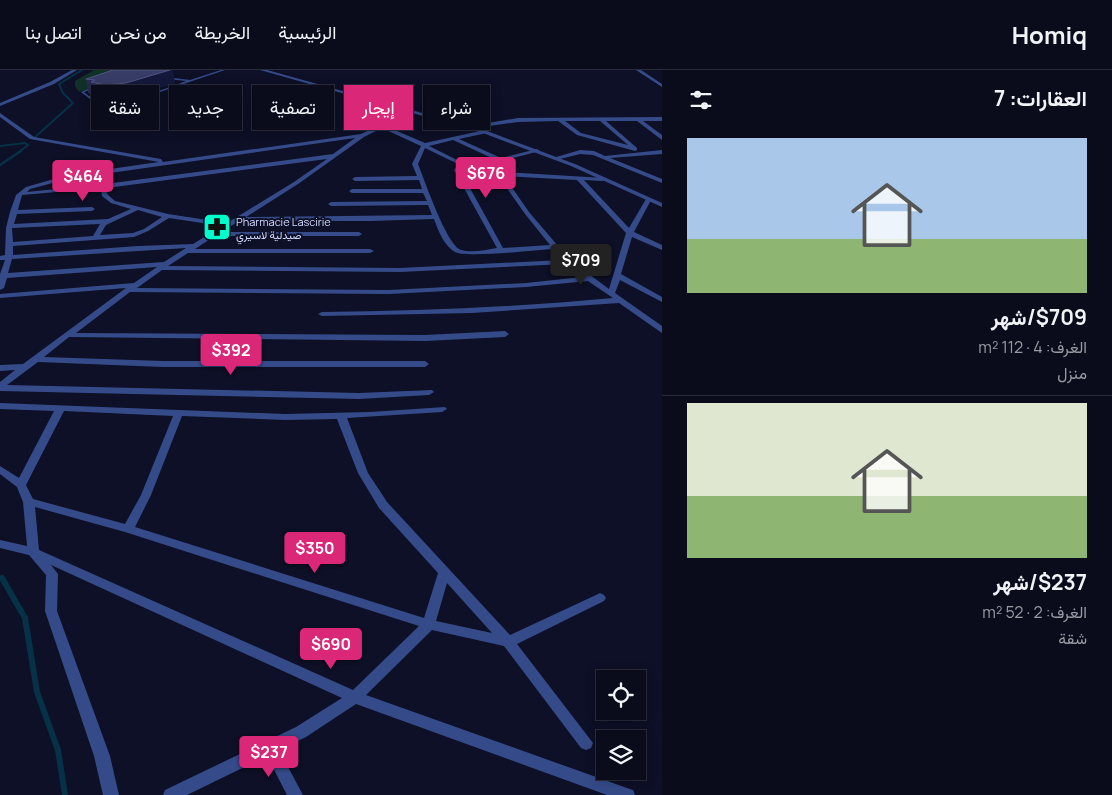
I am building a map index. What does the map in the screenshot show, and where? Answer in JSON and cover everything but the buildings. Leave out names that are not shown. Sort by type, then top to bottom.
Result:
[{"type":"street","points":[[0,105],[25,95],[75,70]]},
{"type":"street","points":[[262,70],[344,92]]},
{"type":"street","points":[[638,70],[661,84]]},
{"type":"street","points":[[0,115],[32,138],[167,162]]},
{"type":"street","points":[[490,123],[501,121],[662,119]]},
{"type":"street","points":[[560,120],[579,134],[635,149]]},
{"type":"street","points":[[602,120],[641,153]]},
{"type":"street","points":[[640,120],[662,138]]},
{"type":"street","points":[[0,387],[70,335],[100,310],[190,248],[229,225],[336,156],[362,136],[374,130]]},
{"type":"street","points":[[391,130],[468,165],[489,166],[501,174],[527,213],[567,262],[612,292],[662,330]]},
{"type":"street","points":[[478,130],[556,158],[648,200],[661,204]]},
{"type":"street","points":[[424,145],[485,132]]},
{"type":"street","points":[[0,288],[2,276],[9,258],[10,226],[13,212],[19,195],[28,188],[58,179],[167,162],[362,136]]},
{"type":"street","points":[[454,138],[499,159]]},
{"type":"street","points":[[424,145],[416,164],[437,217],[455,249],[463,252],[555,247]]},
{"type":"street","points":[[501,250],[457,170],[468,165],[537,151]]},
{"type":"street","points":[[556,158],[580,152],[605,156],[662,152]]},
{"type":"street","points":[[19,195],[105,186],[336,156]]},
{"type":"street","points":[[605,156],[662,181]]},
{"type":"street","points":[[501,174],[602,179]]},
{"type":"street","points":[[355,179],[421,178]]},
{"type":"street","points":[[578,178],[630,233],[662,248]]},
{"type":"street","points":[[66,223],[101,205],[105,196],[103,190],[105,186]]},
{"type":"street","points":[[352,191],[426,191]]},
{"type":"street","points":[[612,292],[630,233],[648,200]]},
{"type":"street","points":[[331,204],[431,203]]},
{"type":"street","points":[[13,212],[101,205],[138,208],[168,216],[229,225]]},
{"type":"street","points":[[96,237],[100,227],[138,208]]},
{"type":"street","points":[[9,244],[129,235],[140,233],[168,216]]},
{"type":"street","points":[[238,219],[437,217]]},
{"type":"street","points":[[10,226],[111,221]]},
{"type":"street","points":[[214,234],[359,234]]},
{"type":"street","points":[[126,248],[129,235]]},
{"type":"street","points":[[0,258],[126,248],[370,251]]},
{"type":"street","points":[[2,276],[164,266],[400,270],[567,262]]},
{"type":"street","points":[[617,275],[662,300]]},
{"type":"street","points":[[0,296],[134,288],[389,292],[526,285],[590,278]]},
{"type":"street","points":[[322,314],[419,314],[555,307],[622,300]]},
{"type":"street","points":[[70,335],[425,338],[505,334]]},
{"type":"street","points":[[37,359],[163,364],[425,364]]},
{"type":"street","points":[[0,368],[27,366]]},
{"type":"street","points":[[0,387],[359,396],[429,392]]},
{"type":"street","points":[[0,406],[285,417],[341,416],[442,409]]},
{"type":"street","points":[[21,485],[60,409]]},
{"type":"street","points":[[128,529],[146,495],[178,414]]},
{"type":"street","points":[[341,416],[363,473],[383,505],[508,642],[586,743]]},
{"type":"street","points":[[0,469],[21,485],[29,502],[31,551],[52,574],[51,611],[102,756],[111,795]]},
{"type":"street","points":[[29,502],[128,529],[429,624],[508,642],[600,598]]},
{"type":"street","points":[[0,544],[31,551],[355,697],[627,795]]},
{"type":"street","points":[[171,795],[302,732],[355,697],[429,624],[444,573]]},
{"type":"street","points":[[270,747],[295,795]]},
{"type":"lane","points":[[207,70],[219,71]]},
{"type":"lane","points":[[159,90],[224,70]]},
{"type":"lane","points":[[164,78],[190,81]]},
{"type":"lane","points":[[91,89],[82,92],[91,99]]},
{"type":"green space","points":[[94,70],[142,70],[99,85],[91,85],[91,88],[79,92],[75,86],[75,81]]},
{"type":"waterway","points":[[34,138],[73,103],[63,93],[59,84],[82,70]]},
{"type":"waterway","points":[[0,146],[25,143],[28,145],[19,152]]},
{"type":"waterway","points":[[0,165],[21,151]]},
{"type":"waterway","points":[[2,578],[25,618],[37,692],[58,750],[65,795]]},
{"type":"place","name":"Pharmacie Lascirie صيدلية لاسيري","points":[[217,227]]}]
